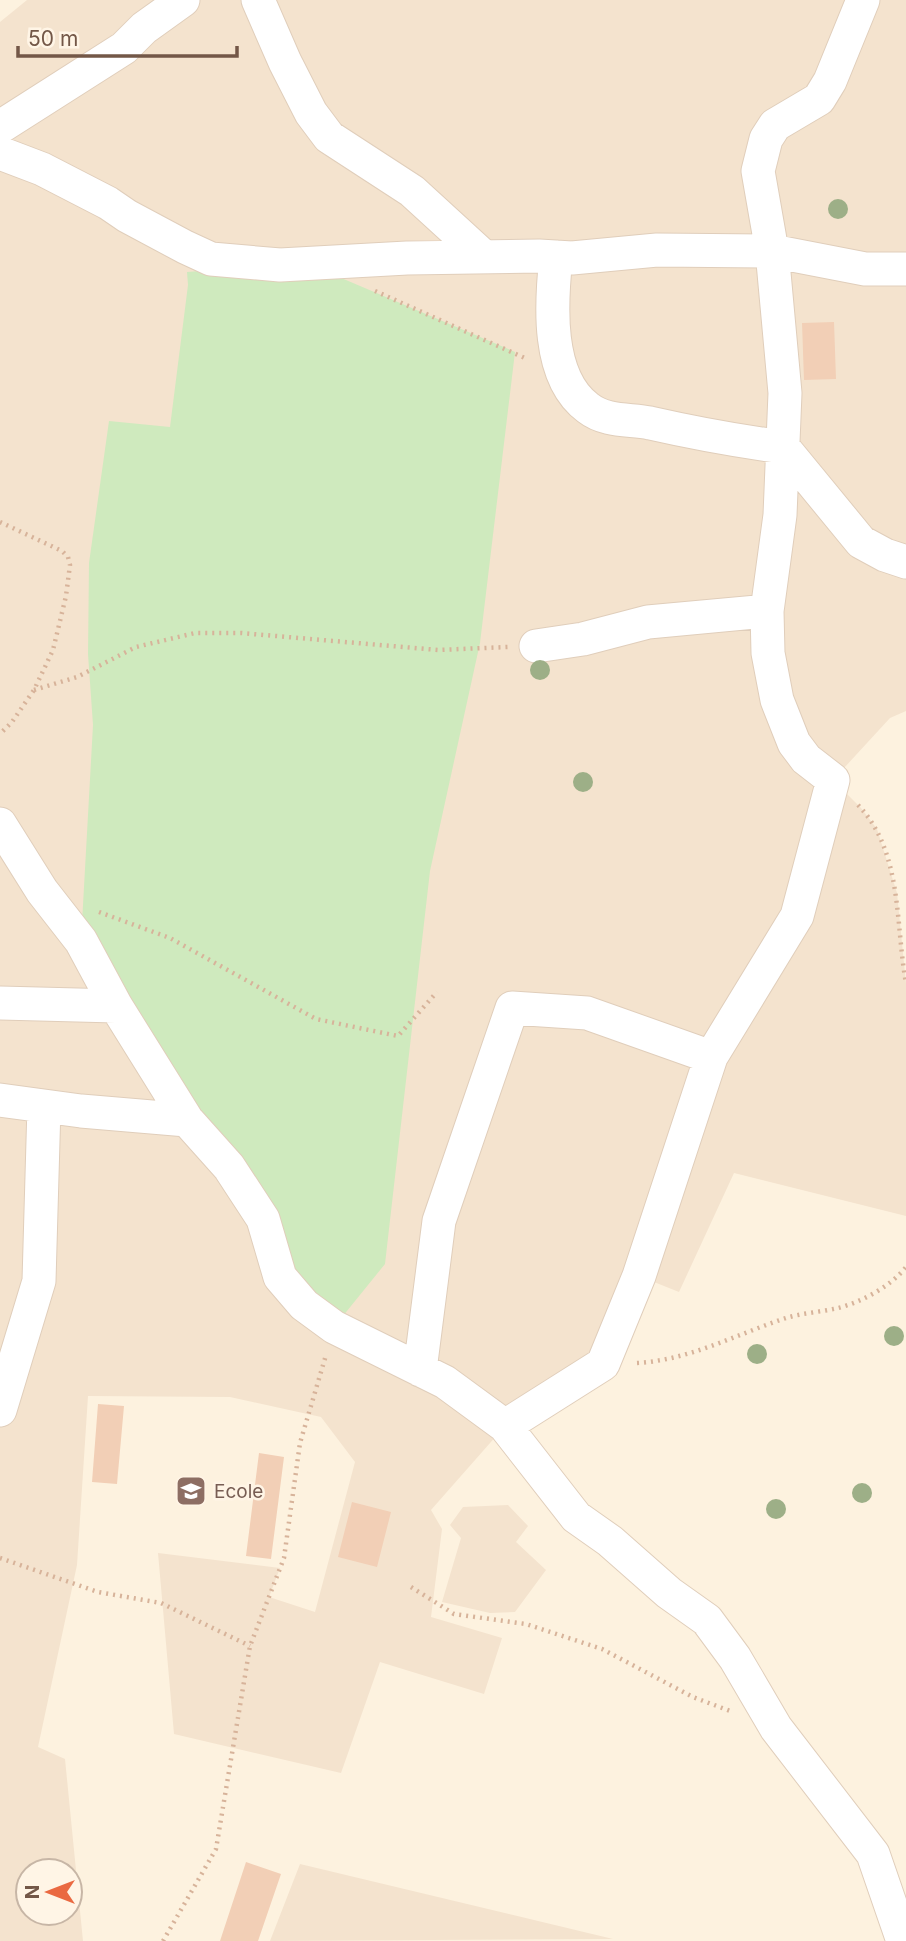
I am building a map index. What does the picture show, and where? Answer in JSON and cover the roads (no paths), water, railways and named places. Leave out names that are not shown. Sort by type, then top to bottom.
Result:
[{"type":"street","points":[[0,127],[124,48],[144,28],[183,0]]},
{"type":"street","points":[[258,0],[311,113],[329,137],[412,191],[483,256]]},
{"type":"street","points":[[505,1426],[603,1364],[639,1276],[711,1057],[797,916],[833,780],[806,759],[794,743],[777,700],[768,653],[767,611],[780,515],[785,393],[772,251],[758,171],[766,139],[775,125],[818,99],[841,56],[863,0]]},
{"type":"street","points":[[0,153],[42,169],[211,259],[280,265],[483,256],[572,258],[657,250],[772,251],[865,269],[906,269]]},
{"type":"street","points":[[556,257],[552,321],[564,380],[587,408],[612,419],[645,422],[713,438],[783,447],[861,542],[885,555],[906,562]]},
{"type":"street","points":[[536,646],[583,639],[648,622],[767,611]]},
{"type":"street","points":[[0,824],[12,860],[42,891],[80,941],[116,1006],[187,1119],[229,1167],[263,1219],[280,1278],[303,1306],[334,1327],[445,1382],[505,1426],[576,1517],[610,1541],[669,1593],[707,1620],[735,1658],[776,1728],[873,1854],[903,1941]]},
{"type":"street","points":[[0,1003],[116,1006]]},
{"type":"street","points":[[420,1370],[439,1221],[512,1008],[587,1013],[711,1057]]},
{"type":"street","points":[[0,1100],[119,1115],[187,1119]]},
{"type":"street","points":[[0,1410],[39,1281],[44,1106]]},
{"type":"place","name":"Ecole","points":[[191,1491]]}]
